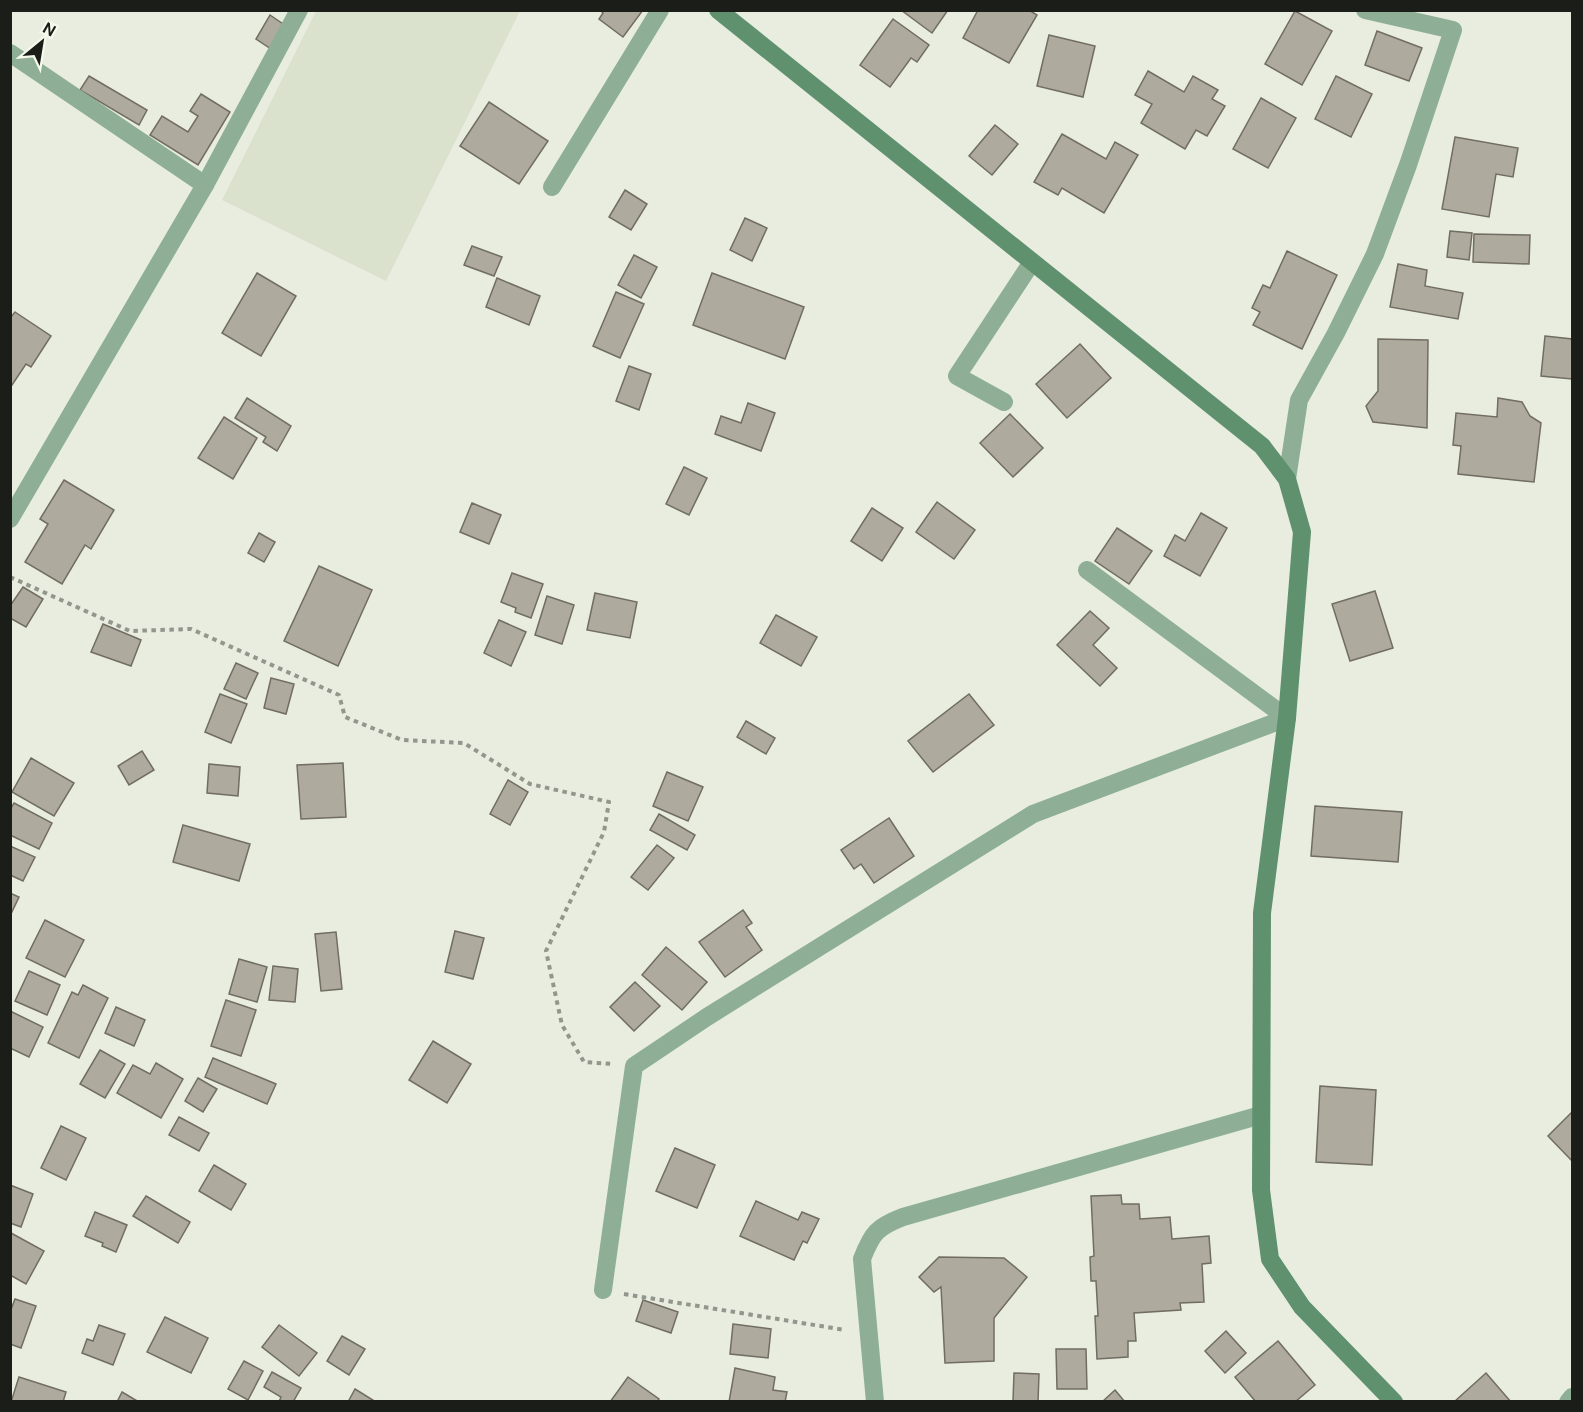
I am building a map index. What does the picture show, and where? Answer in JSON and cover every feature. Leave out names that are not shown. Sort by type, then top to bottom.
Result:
[{"type":"street","points":[[10,519],[205,185],[299,10]]},
{"type":"street","points":[[552,188],[660,10]]},
{"type":"street","points":[[718,10],[1262,446],[1287,479],[1302,532],[1287,718],[1262,913],[1261,1190],[1270,1259],[1302,1306],[1342,1350],[1394,1401]]},
{"type":"street","points":[[1287,479],[1299,400],[1336,333],[1375,254],[1408,165],[1453,30],[1365,10]]},
{"type":"street","points":[[10,53],[205,185]]},
{"type":"street","points":[[1004,402],[957,376],[1032,261]]},
{"type":"street","points":[[1087,570],[1287,718]]},
{"type":"street","points":[[603,1290],[634,1066],[707,1017],[1033,814],[1287,718]]},
{"type":"street","points":[[875,1401],[862,1259],[869,1239],[884,1225],[903,1217],[1260,1115]]},
{"type":"street","points":[[1568,1401],[1572,1397]]},
{"type":"path","points":[[10,577],[130,631],[191,629],[339,695],[345,717],[402,740],[464,743],[530,784],[609,802],[604,832],[546,951],[562,1024],[584,1062],[634,1066]]},
{"type":"path","points":[[603,1290],[712,1310],[869,1334]]},
{"type":"shaded area","points":[[316,11],[520,11],[386,281],[222,200]]},
{"type":"building","points":[[600,10],[643,10],[623,37],[599,19],[603,13]]},
{"type":"building","points":[[901,10],[948,10],[932,33]]},
{"type":"building","points":[[978,10],[1029,10],[1037,15],[1009,63],[963,38]]},
{"type":"building","points":[[1295,11],[1332,31],[1302,85],[1265,64]]},
{"type":"building","points":[[270,15],[286,26],[271,49],[256,39]]},
{"type":"building","points":[[893,19],[929,45],[917,62],[911,58],[890,87],[860,65]]},
{"type":"building","points":[[1377,31],[1422,48],[1409,81],[1365,65]]},
{"type":"building","points":[[1049,35],[1095,46],[1083,97],[1037,86]]},
{"type":"building","points":[[1148,71],[1184,92],[1193,76],[1218,90],[1212,99],[1225,106],[1207,136],[1196,130],[1185,149],[1141,123],[1152,104],[1135,95]]},
{"type":"building","points":[[89,76],[147,110],[139,125],[80,90]]},
{"type":"building","points":[[1336,76],[1372,94],[1351,137],[1315,119]]},
{"type":"building","points":[[201,94],[230,112],[198,165],[150,135],[162,116],[188,132],[198,116],[190,111]]},
{"type":"building","points":[[1261,98],[1296,118],[1268,168],[1233,149]]},
{"type":"building","points":[[489,102],[548,141],[519,184],[460,146]]},
{"type":"building","points":[[995,125],[1018,144],[992,175],[969,156]]},
{"type":"building","points":[[1062,134],[1106,159],[1115,142],[1138,155],[1104,213],[1062,188],[1058,195],[1034,182]]},
{"type":"building","points":[[1455,137],[1518,148],[1513,177],[1496,174],[1489,217],[1442,209]]},
{"type":"building","points":[[625,190],[647,204],[631,230],[609,217]]},
{"type":"building","points":[[745,218],[767,228],[752,261],[730,250]]},
{"type":"building","points":[[1450,231],[1472,233],[1469,260],[1447,257]]},
{"type":"building","points":[[1474,234],[1530,235],[1529,264],[1473,262]]},
{"type":"building","points":[[472,246],[502,257],[494,276],[464,265]]},
{"type":"building","points":[[1287,251],[1337,275],[1302,349],[1253,325],[1260,312],[1252,308],[1263,285],[1270,288]]},
{"type":"building","points":[[634,255],[657,267],[641,298],[618,285]]},
{"type":"building","points":[[1398,264],[1427,270],[1425,286],[1463,293],[1458,319],[1390,307]]},
{"type":"building","points":[[257,273],[296,296],[261,356],[222,333]]},
{"type":"building","points":[[712,273],[804,307],[785,359],[693,325]]},
{"type":"building","points":[[497,278],[540,296],[529,325],[486,307]]},
{"type":"building","points":[[616,292],[644,304],[620,358],[593,346]]},
{"type":"building","points":[[15,312],[51,336],[31,367],[26,364],[10,388],[10,318]]},
{"type":"building","points":[[1545,336],[1572,339],[1572,379],[1541,376]]},
{"type":"building","points":[[1378,339],[1428,340],[1427,428],[1373,422],[1366,406],[1378,391]]},
{"type":"building","points":[[1080,344],[1111,378],[1067,418],[1036,384]]},
{"type":"building","points":[[629,366],[651,374],[639,410],[616,401]]},
{"type":"building","points":[[247,398],[291,426],[277,451],[263,442],[266,437],[235,418]]},
{"type":"building","points":[[1498,398],[1522,402],[1530,416],[1541,423],[1534,482],[1458,474],[1461,446],[1453,445],[1456,413],[1497,417]]},
{"type":"building","points":[[748,403],[775,413],[761,451],[715,434],[721,416],[741,423]]},
{"type":"building","points":[[1010,414],[1043,448],[1013,477],[980,443]]},
{"type":"building","points":[[224,417],[257,438],[233,479],[198,458]]},
{"type":"building","points":[[684,467],[707,478],[689,515],[666,504]]},
{"type":"building","points":[[64,480],[114,510],[91,549],[85,545],[62,584],[25,562],[48,524],[40,519]]},
{"type":"building","points":[[937,502],[975,530],[954,559],[916,532]]},
{"type":"building","points":[[472,503],[501,515],[489,544],[460,532]]},
{"type":"building","points":[[872,508],[903,528],[882,561],[851,541]]},
{"type":"building","points":[[1201,513],[1227,528],[1200,576],[1164,556],[1175,535],[1185,541]]},
{"type":"building","points":[[1117,528],[1152,551],[1129,584],[1095,561]]},
{"type":"building","points":[[259,533],[275,542],[264,562],[248,553]]},
{"type":"building","points":[[319,566],[372,590],[338,666],[284,641]]},
{"type":"building","points":[[512,573],[543,584],[531,618],[515,612],[516,608],[501,602]]},
{"type":"building","points":[[23,587],[43,599],[26,627],[10,618],[10,606]]},
{"type":"building","points":[[1375,591],[1393,648],[1350,661],[1332,604]]},
{"type":"building","points":[[595,593],[637,602],[630,638],[587,630]]},
{"type":"building","points":[[547,596],[574,605],[562,644],[535,635]]},
{"type":"building","points":[[1090,611],[1109,628],[1093,645],[1117,668],[1100,686],[1057,645]]},
{"type":"building","points":[[776,615],[817,637],[801,666],[760,643]]},
{"type":"building","points":[[499,620],[526,632],[511,666],[484,653]]},
{"type":"building","points":[[103,624],[141,640],[131,666],[91,652]]},
{"type":"building","points":[[236,663],[258,673],[246,699],[224,689]]},
{"type":"building","points":[[271,678],[294,684],[286,714],[264,708]]},
{"type":"building","points":[[220,694],[247,704],[231,743],[205,732]]},
{"type":"building","points":[[969,694],[994,725],[933,772],[908,741]]},
{"type":"building","points":[[746,721],[775,738],[766,754],[737,737]]},
{"type":"building","points":[[142,751],[154,770],[129,785],[118,766]]},
{"type":"building","points":[[31,758],[74,783],[54,816],[12,792]]},
{"type":"building","points":[[343,763],[346,817],[301,819],[297,765]]},
{"type":"building","points":[[209,764],[240,767],[238,796],[207,793]]},
{"type":"building","points":[[667,772],[703,787],[688,821],[653,806]]},
{"type":"building","points":[[508,780],[528,792],[510,825],[490,814]]},
{"type":"building","points":[[14,803],[52,823],[39,849],[10,835],[10,810]]},
{"type":"building","points":[[1315,806],[1402,812],[1398,862],[1311,856]]},
{"type":"building","points":[[659,814],[695,835],[687,850],[650,830]]},
{"type":"building","points":[[889,818],[914,856],[874,883],[861,864],[854,869],[841,850]]},
{"type":"building","points":[[183,825],[250,844],[239,881],[173,862]]},
{"type":"building","points":[[657,845],[674,858],[648,890],[631,877]]},
{"type":"building","points":[[10,846],[35,857],[23,881],[10,875]]},
{"type":"building","points":[[10,893],[19,897],[10,916]]},
{"type":"building","points":[[743,910],[752,923],[746,927],[762,950],[725,977],[699,942]]},
{"type":"building","points":[[45,920],[84,940],[65,977],[26,958]]},
{"type":"building","points":[[455,931],[484,938],[473,979],[445,972]]},
{"type":"building","points":[[336,932],[342,989],[321,991],[315,934]]},
{"type":"building","points":[[666,947],[707,982],[682,1010],[642,975]]},
{"type":"building","points":[[239,959],[267,967],[257,1002],[229,994]]},
{"type":"building","points":[[273,966],[298,969],[295,1002],[269,1000]]},
{"type":"building","points":[[29,971],[60,985],[47,1015],[15,1001]]},
{"type":"building","points":[[635,982],[660,1006],[634,1031],[610,1007]]},
{"type":"building","points":[[83,985],[108,998],[79,1058],[48,1043],[72,992],[78,995]]},
{"type":"building","points":[[226,1000],[256,1010],[241,1056],[211,1046]]},
{"type":"building","points":[[116,1007],[145,1020],[134,1046],[105,1033]]},
{"type":"building","points":[[10,1011],[43,1027],[29,1057],[10,1048]]},
{"type":"building","points":[[433,1041],[471,1064],[447,1103],[409,1080]]},
{"type":"building","points":[[100,1050],[125,1064],[105,1098],[80,1084]]},
{"type":"building","points":[[213,1058],[276,1084],[267,1104],[205,1077]]},
{"type":"building","points":[[156,1063],[183,1079],[161,1118],[117,1093],[133,1065],[150,1074]]},
{"type":"building","points":[[198,1078],[217,1089],[203,1112],[185,1101]]},
{"type":"building","points":[[1320,1086],[1376,1090],[1372,1165],[1316,1162]]},
{"type":"building","points":[[1572,1112],[1572,1161],[1548,1136]]},
{"type":"building","points":[[179,1117],[209,1133],[199,1151],[169,1135]]},
{"type":"building","points":[[61,1126],[86,1138],[66,1180],[41,1168]]},
{"type":"building","points":[[675,1148],[715,1165],[697,1208],[656,1191]]},
{"type":"building","points":[[214,1165],[246,1184],[231,1210],[199,1191]]},
{"type":"building","points":[[10,1185],[33,1194],[21,1227],[10,1223]]},
{"type":"building","points":[[1121,1195],[1122,1204],[1139,1204],[1140,1219],[1170,1217],[1172,1239],[1209,1236],[1211,1263],[1202,1264],[1204,1302],[1180,1303],[1181,1310],[1134,1313],[1136,1341],[1128,1341],[1128,1357],[1097,1359],[1096,1281],[1091,1281],[1090,1257],[1094,1256],[1091,1196]]},
{"type":"building","points":[[146,1196],[190,1222],[178,1243],[133,1216]]},
{"type":"building","points":[[756,1201],[798,1220],[802,1212],[819,1219],[807,1243],[803,1241],[794,1260],[740,1236]]},
{"type":"building","points":[[95,1212],[127,1225],[116,1252],[102,1246],[103,1243],[85,1236]]},
{"type":"building","points":[[11,1233],[44,1251],[26,1284],[10,1275]]},
{"type":"building","points":[[939,1257],[1004,1258],[1027,1277],[994,1318],[994,1361],[945,1363],[941,1287],[934,1292],[919,1277]]},
{"type":"building","points":[[15,1299],[36,1306],[21,1348],[10,1344],[10,1312]]},
{"type":"building","points":[[643,1300],[678,1312],[671,1333],[636,1321]]},
{"type":"building","points":[[165,1317],[208,1338],[191,1373],[147,1352]]},
{"type":"building","points":[[733,1324],[771,1329],[768,1358],[730,1354]]},
{"type":"building","points":[[99,1325],[125,1334],[113,1365],[82,1353],[87,1339],[93,1341]]},
{"type":"building","points":[[279,1325],[317,1353],[299,1376],[262,1347]]},
{"type":"building","points":[[1226,1331],[1246,1353],[1225,1373],[1205,1351]]},
{"type":"building","points":[[342,1336],[365,1349],[349,1375],[327,1361]]},
{"type":"building","points":[[1278,1341],[1315,1385],[1295,1402],[1256,1402],[1235,1377]]},
{"type":"building","points":[[1056,1349],[1086,1349],[1087,1389],[1057,1389]]},
{"type":"building","points":[[244,1361],[263,1371],[248,1400],[228,1389]]},
{"type":"building","points":[[735,1368],[775,1377],[773,1390],[787,1392],[785,1402],[729,1402]]},
{"type":"building","points":[[272,1372],[301,1388],[293,1402],[279,1402],[281,1397],[264,1387]]},
{"type":"building","points":[[1014,1373],[1039,1374],[1038,1402],[1013,1401]]},
{"type":"building","points":[[1486,1373],[1511,1402],[1454,1402]]},
{"type":"building","points":[[19,1377],[66,1392],[63,1402],[11,1402]]},
{"type":"building","points":[[628,1377],[659,1399],[657,1402],[610,1402]]},
{"type":"building","points":[[355,1389],[376,1402],[348,1402]]},
{"type":"building","points":[[1115,1390],[1125,1402],[1102,1402]]},
{"type":"building","points":[[122,1392],[139,1402],[117,1402]]}]
